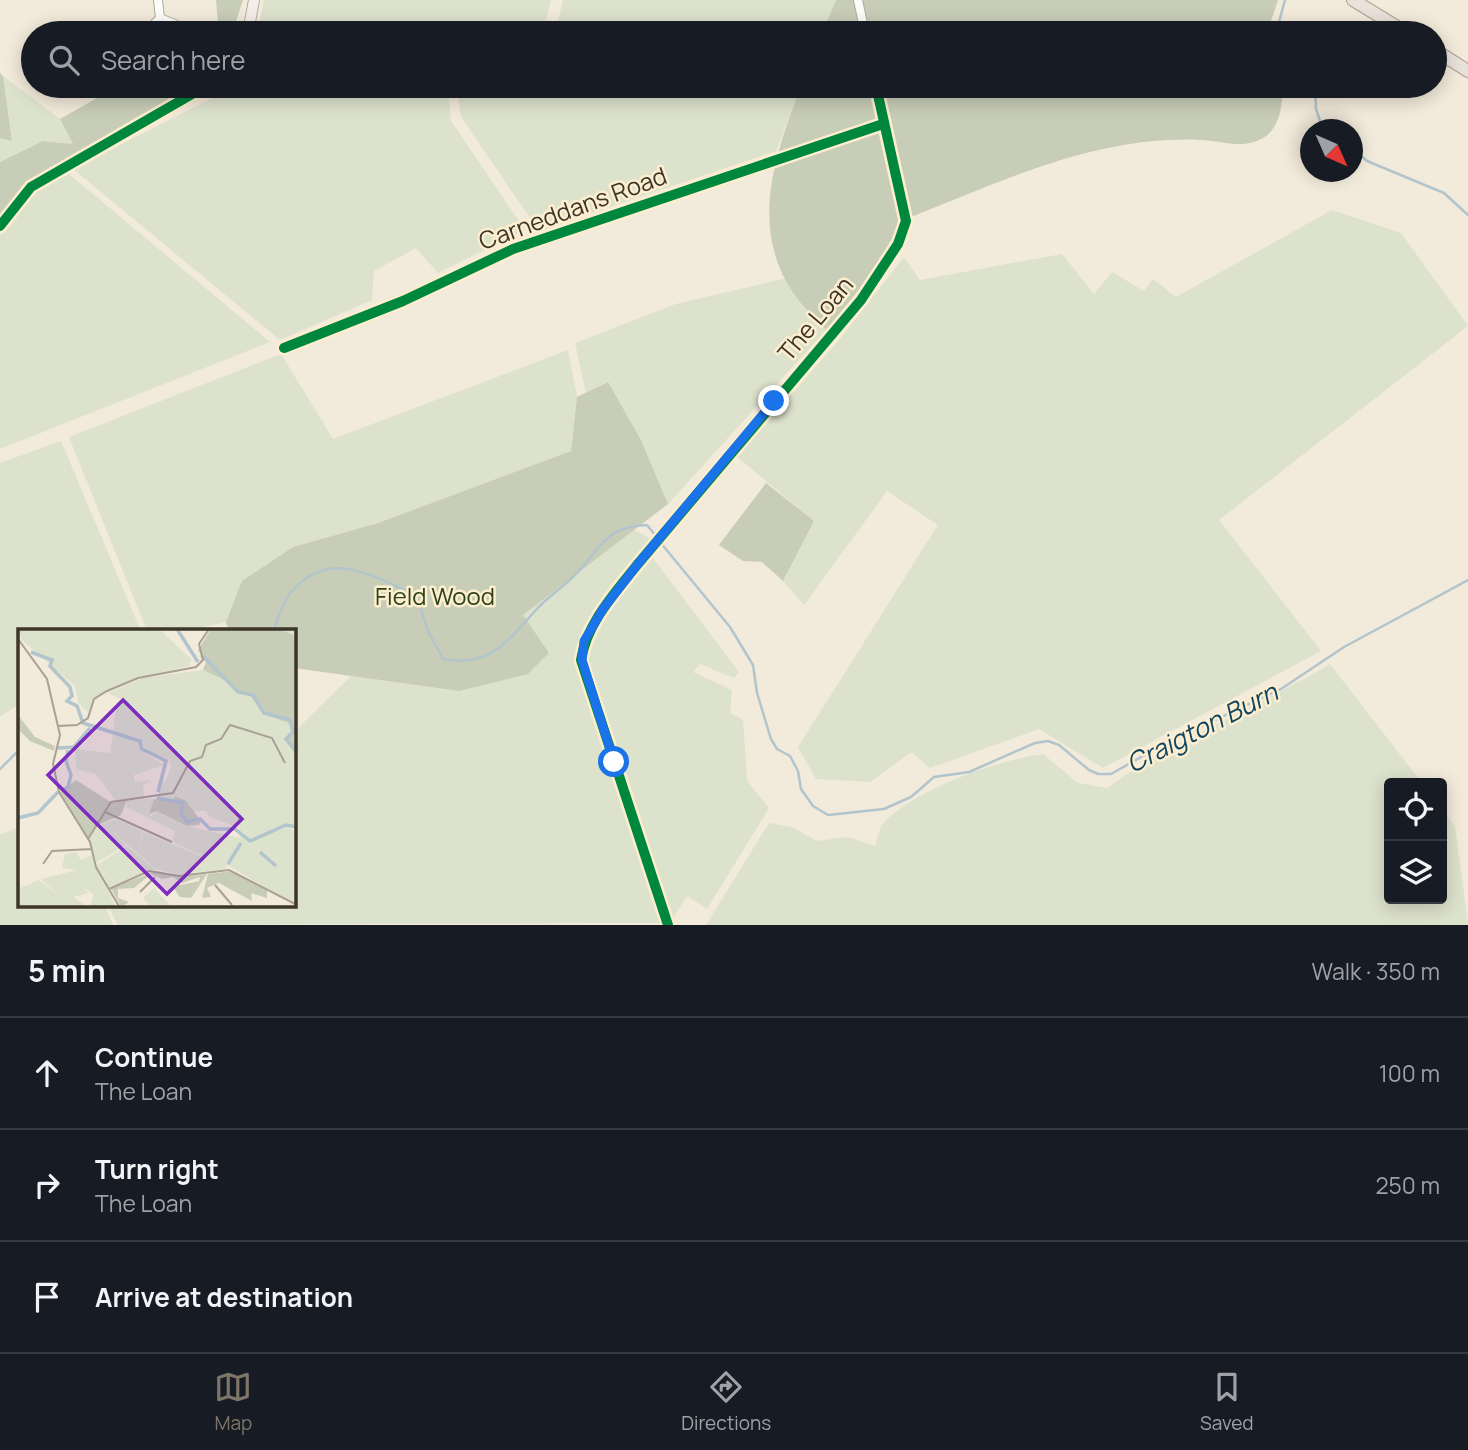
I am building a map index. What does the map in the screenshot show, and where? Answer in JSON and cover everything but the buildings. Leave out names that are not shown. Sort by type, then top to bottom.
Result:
[{"type":"main road","points":[[1353,0],[1387,21]]},
{"type":"main road","points":[[1447,58],[1468,71]]},
{"type":"street","points":[[158,0],[160,18]]},
{"type":"street","points":[[250,21],[254,0]]},
{"type":"street","points":[[858,0],[862,21]]},
{"type":"street","points":[[160,18],[167,21]]},
{"type":"street","points":[[157,21],[160,18]]},
{"type":"street","points":[[0,226],[31,187],[185,98]]},
{"type":"street","name":"The Loan","points":[[668,925],[582,660],[584,641],[603,609],[655,543],[861,300],[898,244],[906,221],[878,98]]},
{"type":"street","name":"Carneddans Road","points":[[284,348],[403,301],[513,249],[883,124]]},
{"type":"green space","points":[[216,0],[243,0],[236,21],[218,21]]},
{"type":"green space","points":[[264,0],[551,0],[546,21],[260,21]]},
{"type":"green space","points":[[563,0],[836,0],[828,21],[558,21]]},
{"type":"green space","points":[[836,0],[1278,0],[1271,21],[827,21]]},
{"type":"green space","points":[[0,73],[3,76],[12,141],[0,138]]},
{"type":"green space","points":[[3,76],[21,90],[21,98],[32,98],[60,119],[73,144],[43,141],[0,162],[0,138],[12,140]]},
{"type":"green space","points":[[97,98],[171,98],[22,187],[0,216],[0,162],[43,141],[73,144],[60,119]]},
{"type":"green space","points":[[212,98],[449,98],[451,121],[525,230],[438,273],[416,248],[374,271],[372,300],[280,340],[73,169]]},
{"type":"green space","points":[[458,98],[796,98],[776,151],[539,231],[461,117]]},
{"type":"green space","points":[[797,98],[1282,98],[1277,122],[1269,134],[1255,142],[1240,144],[1172,140],[1111,147],[1019,174],[901,221],[876,269],[826,330],[800,302],[782,272],[773,246],[769,220],[770,193],[782,139]]},
{"type":"green space","points":[[69,174],[270,342],[0,449],[0,235],[35,189]]},
{"type":"green space","points":[[1332,210],[1401,233],[1468,326],[1219,520],[1321,651],[1103,768],[1039,729],[930,768],[911,752],[871,782],[816,779],[798,747],[938,525],[887,491],[804,605],[783,581],[814,521],[737,457],[839,340],[904,257],[920,280],[1062,254],[1094,294],[1112,272],[1144,291],[1153,279],[1176,297]]},
{"type":"green space","points":[[787,278],[796,296],[826,330],[668,504],[641,440],[607,382],[586,393],[575,343],[676,304]]},
{"type":"green space","points":[[568,350],[577,397],[571,451],[378,523],[293,547],[243,581],[226,622],[196,629],[146,629],[69,437],[281,354],[333,439]]},
{"type":"green space","name":"Field Wood","points":[[608,382],[641,440],[668,504],[523,615],[549,653],[528,674],[459,691],[296,668],[296,629],[228,629],[226,622],[242,581],[293,547],[378,523],[571,451],[577,397]]},
{"type":"green space","points":[[61,441],[140,629],[18,629],[18,705],[0,717],[0,463]]},
{"type":"green space","points":[[766,483],[814,521],[783,581],[762,562],[743,561],[719,545]]},
{"type":"green space","points":[[634,530],[652,539],[584,627],[576,653],[662,923],[118,925],[109,908],[296,908],[296,730],[351,676],[459,691],[523,615]]},
{"type":"green space","points":[[652,557],[739,672],[734,678],[700,664],[693,672],[732,690],[730,713],[743,720],[747,781],[769,808],[707,909],[687,896],[670,923],[587,657],[604,616]]},
{"type":"green space","points":[[1330,664],[1418,778],[1384,778],[1384,904],[1447,904],[1447,816],[1455,826],[1468,925],[706,925],[769,823],[792,827],[817,841],[848,837],[875,846],[883,823],[918,797],[982,769],[1043,754],[1078,783],[1107,788],[1189,738]]},
{"type":"green space","points":[[18,827],[18,908],[106,908],[113,925],[0,925],[0,835]]},
{"type":"waterway","points":[[1279,21],[1285,0]]},
{"type":"waterway","points":[[1316,98],[1319,119]]},
{"type":"waterway","points":[[1363,158],[1444,193],[1468,215]]},
{"type":"waterway","name":"Craigton Burn","points":[[274,629],[289,595],[307,578],[337,568],[352,570],[416,595],[429,633],[443,659],[474,659],[486,656],[506,642],[613,534],[633,526],[647,525],[656,536]]},
{"type":"waterway","name":"Craigton Burn","points":[[660,542],[730,627],[753,665],[757,693],[771,739],[777,749],[790,756],[798,771],[801,789],[813,806],[828,815],[884,809],[911,797],[934,777],[969,772],[1035,743],[1048,741],[1059,745],[1089,770],[1098,774],[1111,774],[1164,744],[1281,689],[1344,647],[1468,580]]},
{"type":"waterway","name":"Craigton Burn","points":[[0,769],[18,751]]},
{"type":"cycle path","points":[[0,226],[31,187],[185,98]]},
{"type":"cycle path","points":[[668,925],[581,660],[584,646],[595,621],[619,587],[861,300],[898,244],[906,221],[879,98]]},
{"type":"cycle path","points":[[284,348],[403,301],[513,249],[883,124]]},
{"type":"route","points":[[614,762],[582,660],[584,641],[603,609],[637,565],[774,401]]}]
